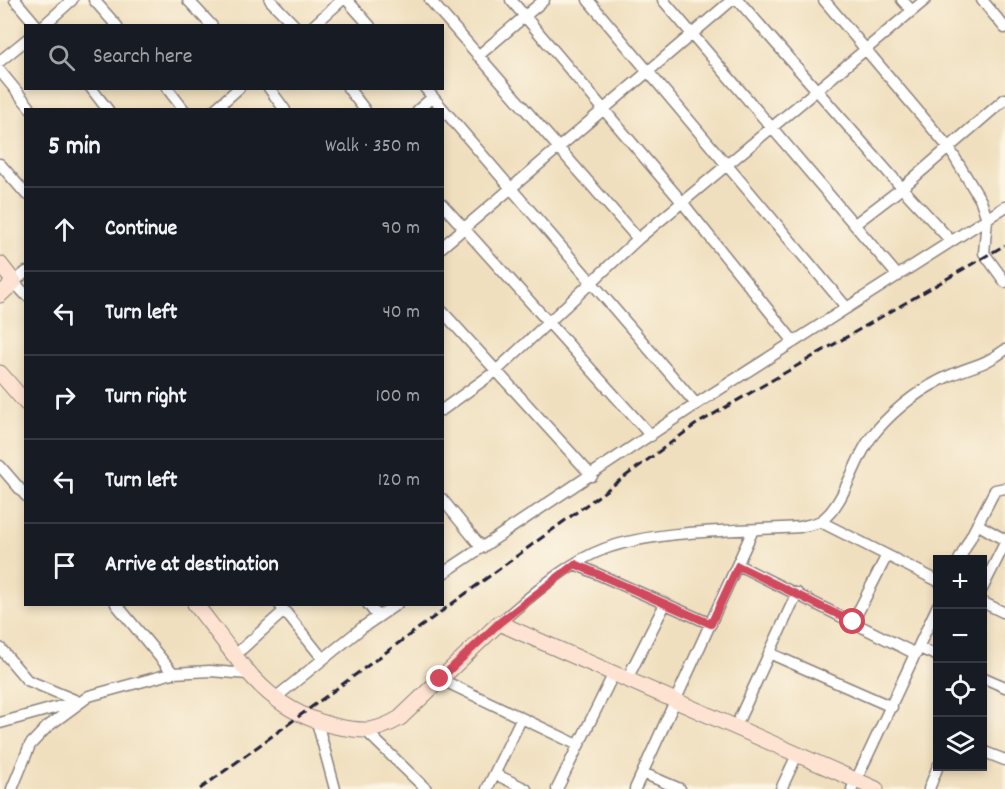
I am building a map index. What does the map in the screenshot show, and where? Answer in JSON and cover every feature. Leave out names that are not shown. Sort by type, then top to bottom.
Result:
[{"type":"street","points":[[15,0],[35,24]]},
{"type":"street","points":[[45,24],[72,0]]},
{"type":"street","points":[[94,0],[115,24]]},
{"type":"street","points":[[188,0],[210,24]]},
{"type":"street","points":[[270,0],[293,24]]},
{"type":"street","points":[[315,24],[342,0]]},
{"type":"street","points":[[347,0],[368,24]]},
{"type":"street","points":[[430,0],[638,239]]},
{"type":"street","points":[[511,0],[682,202],[794,342]]},
{"type":"street","points":[[478,56],[544,0]]},
{"type":"street","points":[[588,0],[847,308]]},
{"type":"street","points":[[663,0],[898,276]]},
{"type":"street","points":[[444,245],[732,0]]},
{"type":"street","points":[[738,0],[951,241]]},
{"type":"street","points":[[824,0],[949,148],[967,174],[987,219],[984,254],[1005,282]]},
{"type":"street","points":[[902,0],[912,11]]},
{"type":"street","points":[[445,404],[496,371],[638,239],[925,0]]},
{"type":"street","points":[[982,0],[1005,28]]},
{"type":"street","points":[[0,61],[24,42]]},
{"type":"street","points":[[0,72],[30,108]]},
{"type":"street","points":[[92,90],[106,108]]},
{"type":"street","points":[[169,90],[182,108]]},
{"type":"street","points":[[216,108],[237,90]]},
{"type":"street","points":[[270,90],[284,108]]},
{"type":"street","points":[[350,90],[363,108]]},
{"type":"street","points":[[419,108],[429,93],[442,108]]},
{"type":"street","points":[[855,224],[902,188],[1005,99]]},
{"type":"street","points":[[444,110],[696,405]]},
{"type":"street","points":[[0,164],[24,192]]},
{"type":"street","points":[[444,206],[651,436]]},
{"type":"street","points":[[444,573],[696,405],[1005,207]]},
{"type":"street","points":[[0,264],[20,277],[0,295]]},
{"type":"street","points":[[444,313],[592,476]]},
{"type":"street","points":[[367,732],[400,718],[499,623],[575,564],[604,549],[639,540],[800,527],[821,522],[832,510],[858,455],[876,430],[903,405],[931,385],[953,374],[986,364],[1005,350]]},
{"type":"street","points":[[0,373],[24,401]]},
{"type":"street","points":[[0,466],[24,494]]},
{"type":"street","points":[[962,555],[995,490],[1005,488]]},
{"type":"street","points":[[444,501],[482,548]]},
{"type":"street","points":[[821,522],[933,578]]},
{"type":"street","points":[[977,524],[1005,542],[987,579]]},
{"type":"street","points":[[635,789],[677,702],[753,530]]},
{"type":"street","points":[[853,622],[887,555]]},
{"type":"street","points":[[575,564],[711,624]]},
{"type":"street","points":[[738,566],[853,622],[918,651],[933,655]]},
{"type":"street","points":[[735,728],[797,593]]},
{"type":"street","points":[[557,789],[579,745],[664,604]]},
{"type":"street","points":[[987,604],[1005,613]]},
{"type":"street","points":[[118,606],[173,673]]},
{"type":"street","points":[[199,606],[248,674],[287,709],[317,722],[367,732],[426,789]]},
{"type":"street","points":[[370,606],[378,617]]},
{"type":"street","points":[[275,698],[394,606]]},
{"type":"street","points":[[234,656],[281,608],[323,659]]},
{"type":"street","points":[[854,785],[936,609]]},
{"type":"street","points":[[499,623],[797,755],[854,785],[876,789]]},
{"type":"street","points":[[0,648],[27,680],[77,701]]},
{"type":"street","points":[[769,653],[892,707]]},
{"type":"street","points":[[0,723],[59,708],[89,696],[173,673],[210,671],[248,674]]},
{"type":"street","points":[[440,679],[579,745]]},
{"type":"street","points":[[987,679],[1005,687]]},
{"type":"street","points":[[12,789],[30,745],[47,727],[89,696]]},
{"type":"street","points":[[487,789],[521,718]]},
{"type":"street","points":[[317,722],[335,789]]},
{"type":"street","points":[[987,753],[1005,760]]},
{"type":"street","points":[[781,789],[797,755]]},
{"type":"street","points":[[928,789],[936,771]]},
{"type":"street","points":[[643,773],[680,789]]},
{"type":"street","points":[[495,774],[526,789]]},
{"type":"railway","points":[[200,789],[695,425],[1005,245]]},
{"type":"route","points":[[440,679],[499,623],[550,581],[575,564],[711,624],[738,566],[853,622]]}]
